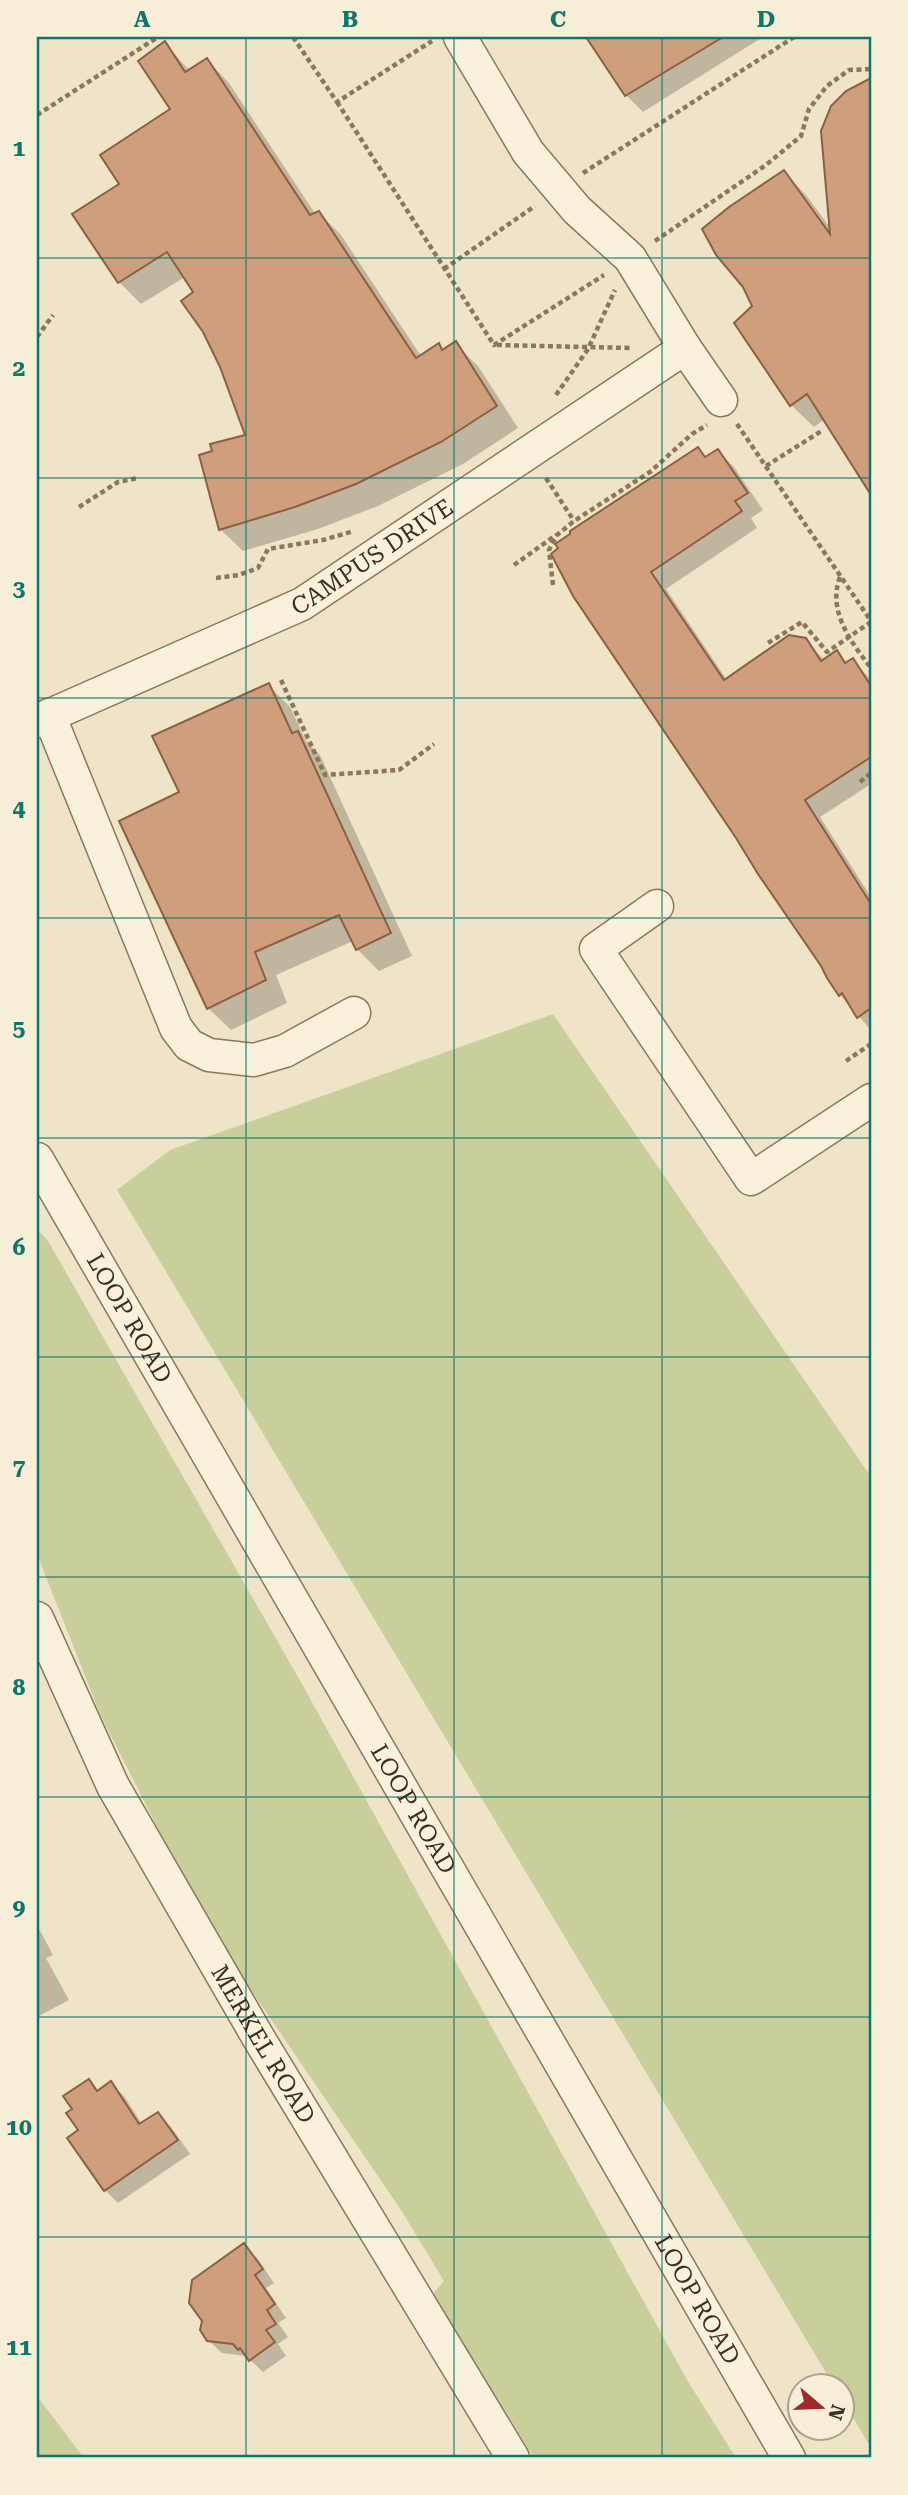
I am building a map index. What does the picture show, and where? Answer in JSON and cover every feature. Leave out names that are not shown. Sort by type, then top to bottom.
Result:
[{"type":"street","points":[[460,37],[528,152],[577,209],[630,258],[685,348],[722,418]]},
{"type":"street","name":"CAMPUS DRIVE","points":[[43,718],[302,604],[685,348]]},
{"type":"street","points":[[43,718],[176,1028],[190,1045],[209,1055],[254,1060],[285,1051],[354,1013]]},
{"type":"street","points":[[657,906],[596,949],[751,1178],[871,1100]]},
{"type":"street","name":"LOOP ROAD","points":[[37,1159],[789,2458]]},
{"type":"street","name":"MERKEL ROAD","points":[[37,1618],[113,1786],[258,2037],[513,2458]]},
{"type":"path","points":[[37,115],[158,37]]},
{"type":"path","points":[[293,37],[494,345]]},
{"type":"path","points":[[337,102],[438,37]]},
{"type":"path","points":[[444,270],[560,189],[794,37]]},
{"type":"path","points":[[494,345],[630,258],[766,165],[801,136],[809,109],[827,86],[849,70],[871,69]]},
{"type":"path","points":[[554,398],[588,349],[630,258]]},
{"type":"path","points":[[37,337],[53,315]]},
{"type":"path","points":[[494,345],[588,349],[685,348]]},
{"type":"path","points":[[722,418],[742,431],[871,621],[827,652],[802,622],[768,643]]},
{"type":"path","points":[[722,418],[742,431]]},
{"type":"path","points":[[514,565],[574,521],[650,472],[692,434],[722,418]]},
{"type":"path","points":[[766,466],[822,430]]},
{"type":"path","points":[[530,454],[574,521]]},
{"type":"path","points":[[79,507],[118,482],[138,478]]},
{"type":"path","points":[[216,578],[239,575],[258,568],[268,550],[323,540],[357,530]]},
{"type":"path","points":[[553,585],[550,550],[557,535]]},
{"type":"path","points":[[841,576],[836,589],[840,620],[849,639],[871,668]]},
{"type":"path","points":[[281,680],[325,775],[399,770],[434,744]]},
{"type":"path","points":[[860,782],[871,773]]},
{"type":"path","points":[[846,1061],[871,1044]]},
{"type":"green space","points":[[553,1014],[871,1477],[871,2448],[856,2423],[856,2372],[826,2372],[117,1190],[170,1150]]},
{"type":"green space","points":[[37,1229],[48,1241],[302,1684],[686,2378],[736,2458],[534,2458],[433,2294],[444,2281],[401,2210],[206,1924],[100,1714],[37,1554]]},
{"type":"green space","points":[[37,2396],[84,2458],[37,2458]]},
{"type":"building","points":[[586,37],[723,37],[625,96]]},
{"type":"building","points":[[165,41],[185,72],[207,58],[310,215],[319,211],[416,358],[439,343],[442,350],[456,341],[497,406],[441,442],[356,484],[295,507],[219,530],[199,455],[212,451],[210,444],[245,435],[220,367],[203,332],[181,301],[193,292],[167,252],[118,283],[72,214],[119,184],[100,155],[170,109],[138,61]]},
{"type":"building","points":[[871,78],[871,495],[807,394],[790,406],[734,323],[752,306],[743,287],[716,255],[702,229],[784,170],[830,234],[821,131],[831,106],[846,91]]},
{"type":"building","points":[[698,447],[705,457],[718,449],[748,493],[735,501],[742,511],[651,572],[724,680],[789,635],[806,638],[821,661],[837,650],[845,663],[853,658],[871,686],[871,757],[805,800],[871,904],[871,1008],[857,1018],[842,993],[839,996],[573,596],[551,554],[558,548],[555,544],[570,534],[570,531]]},
{"type":"building","points":[[269,683],[292,733],[298,731],[391,933],[356,950],[339,915],[255,952],[266,980],[207,1009],[119,821],[179,792],[152,736]]},
{"type":"building","points":[[89,2079],[97,2091],[111,2081],[139,2124],[158,2112],[178,2140],[104,2191],[67,2138],[78,2130],[66,2113],[72,2109],[63,2096]]},
{"type":"building","points":[[244,2243],[263,2269],[255,2275],[275,2304],[267,2310],[276,2324],[266,2330],[275,2342],[249,2361],[240,2348],[238,2350],[233,2344],[207,2341],[200,2330],[202,2321],[189,2303],[192,2280]]}]
